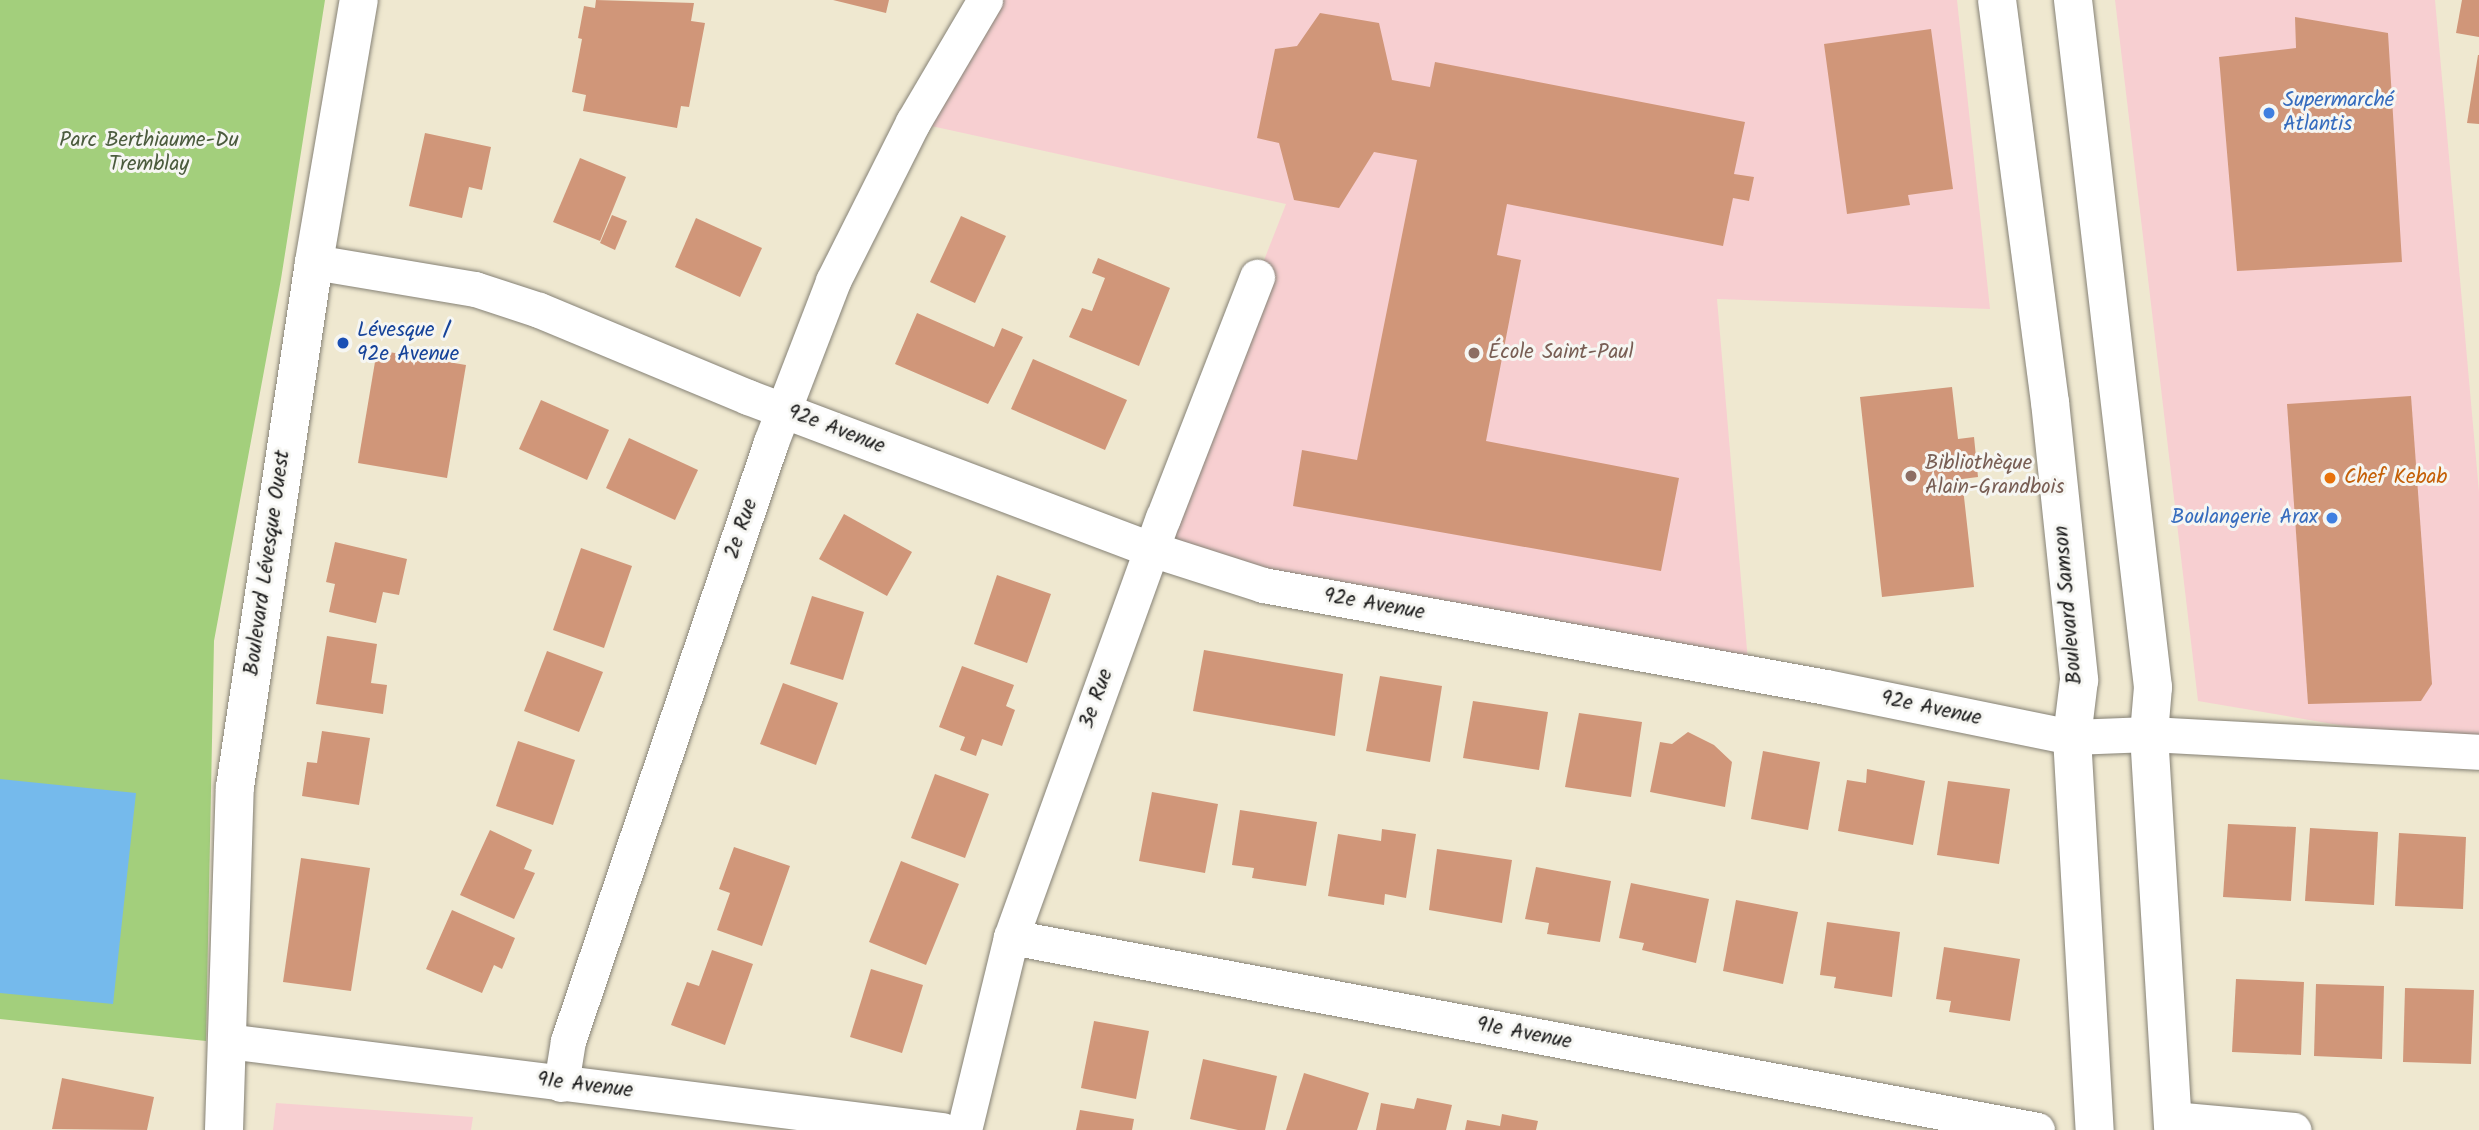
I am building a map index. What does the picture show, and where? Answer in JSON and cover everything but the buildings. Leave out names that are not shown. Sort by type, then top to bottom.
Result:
[{"type":"street","name":"Boulevard Lévesque Ouest","points":[[224,1130],[235,787],[314,262],[359,0]]},
{"type":"street","name":"2e Rue","points":[[561,1084],[568,1041],[783,410],[834,281],[913,122],[985,0]]},
{"type":"street","name":"Boulevard Samson","points":[[1997,0],[2079,680],[2072,737],[2093,1130]]},
{"type":"street","points":[[2073,0],[2153,687],[2150,734],[2173,1125],[2293,1130]]},
{"type":"street","name":"92e Avenue","points":[[314,262],[475,289],[538,310],[783,410],[1151,550],[1264,585],[1826,687],[2072,737],[2150,734],[2479,752]]},
{"type":"street","name":"3e Rue","points":[[964,1130],[1011,937],[1151,550],[1257,277]]},
{"type":"street","name":"91e Avenue","points":[[1011,937],[2037,1130]]},
{"type":"street","name":"91e Avenue","points":[[227,1041],[942,1130]]},
{"type":"shaded area","name":"École Saint-Paul","points":[[985,0],[1957,0],[1990,309],[1717,299],[1749,673],[1151,549],[1286,204],[913,122]]},
{"type":"shaded area","points":[[2115,0],[2435,0],[2479,492],[2479,749],[2198,701]]},
{"type":"shaded area","points":[[276,1103],[473,1117],[471,1130],[273,1130]]},
{"type":"green space","name":"Parc Berthiaume-Du Tremblay","points":[[0,0],[325,0],[281,279],[214,641],[206,1041],[0,1019]]},
{"type":"water","points":[[0,779],[136,793],[113,1004],[0,993]]},
{"type":"place","name":"Supermarché Atlantis","points":[[2269,113]]},
{"type":"place","name":"Lévesque / 92e Avenue","points":[[343,343]]},
{"type":"place","name":"École Saint-Paul","points":[[1474,353]]},
{"type":"place","name":"Bibliothèque Alain-Grandbois","points":[[1911,476]]},
{"type":"place","name":"Chef Kebab","points":[[2330,478]]},
{"type":"place","name":"Boulangerie Arax","points":[[2332,518]]}]
